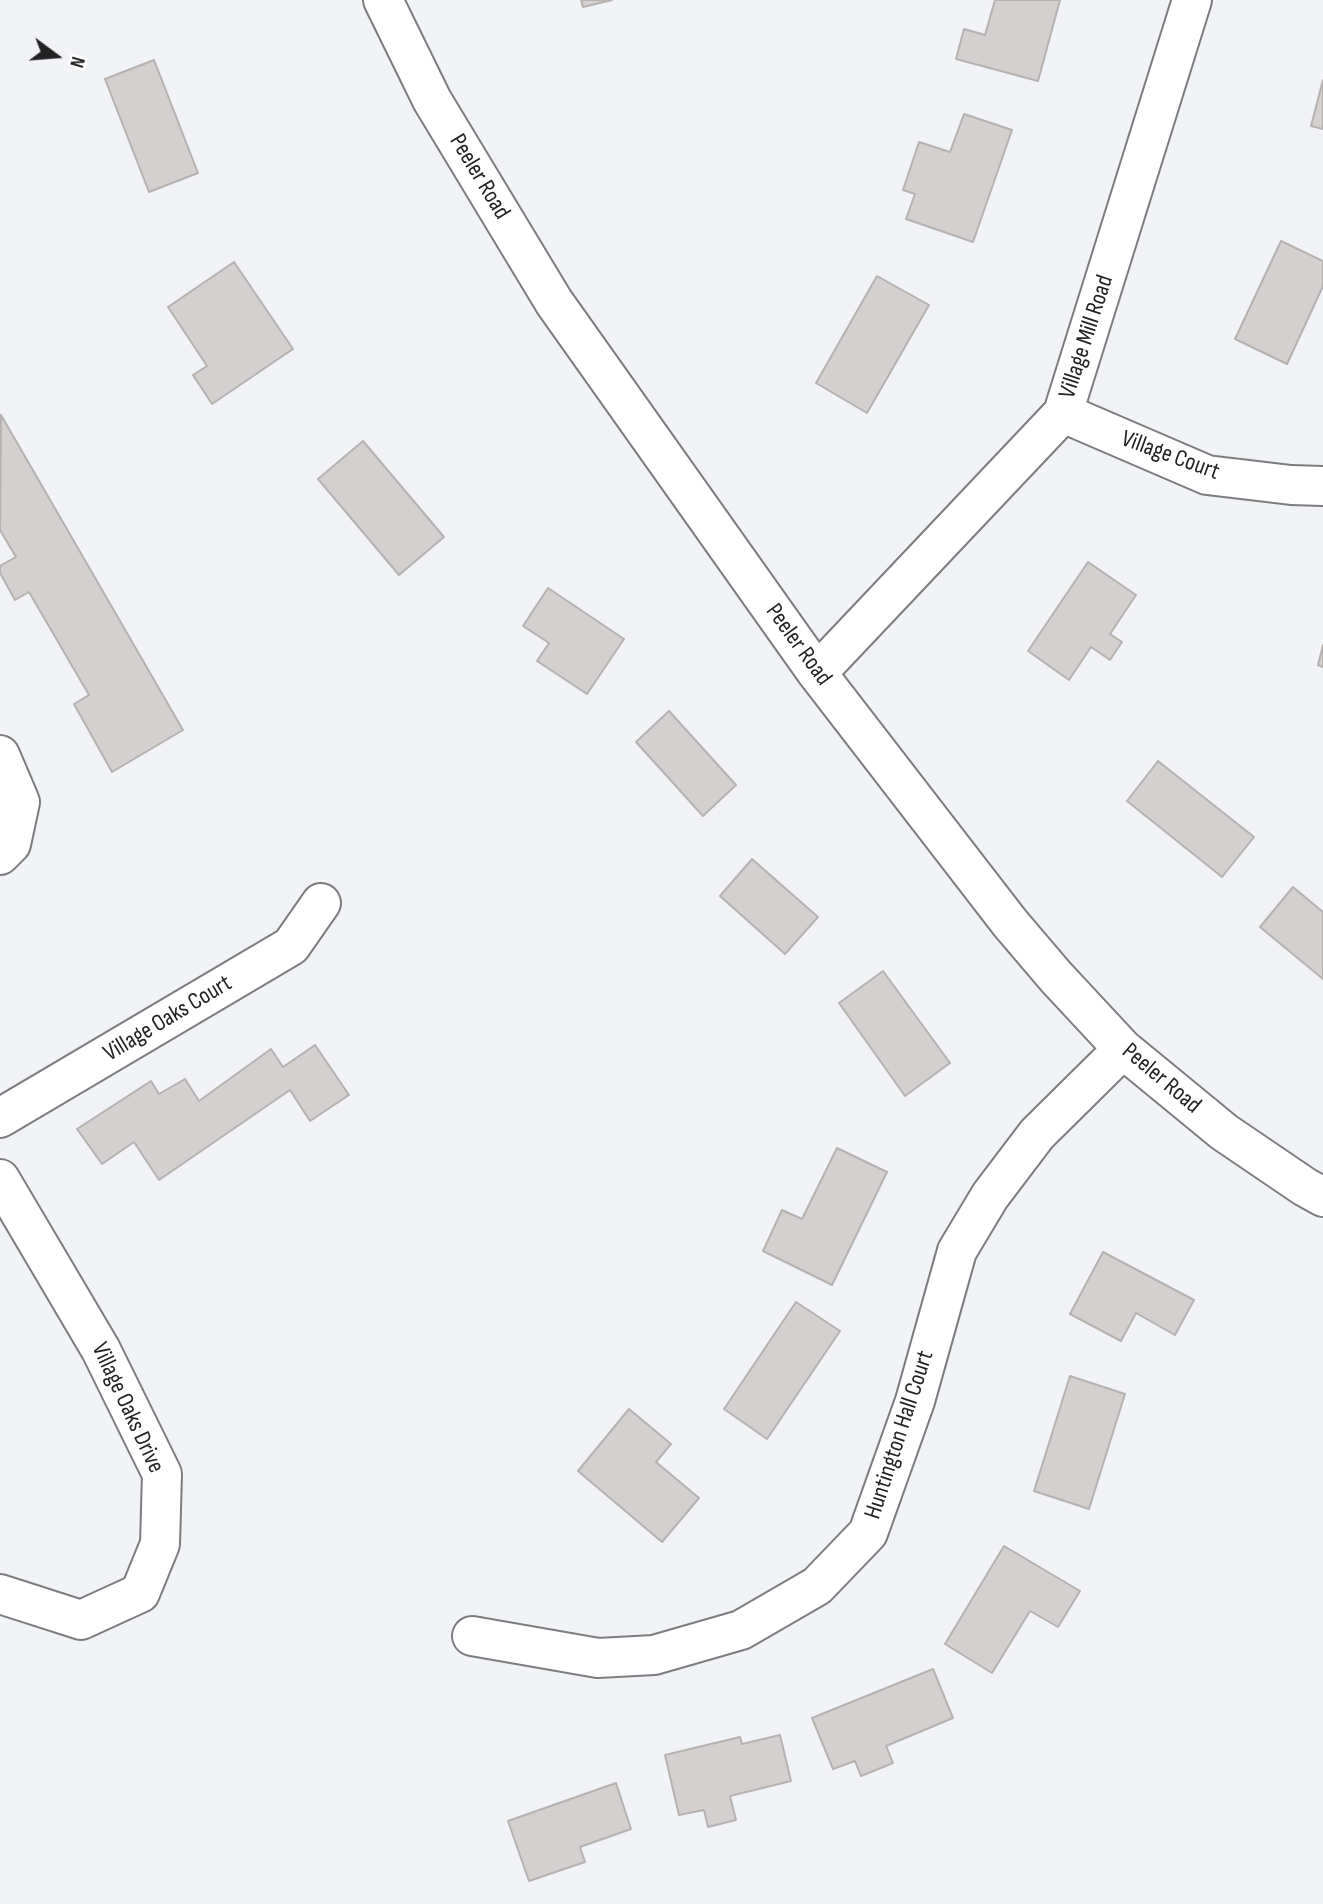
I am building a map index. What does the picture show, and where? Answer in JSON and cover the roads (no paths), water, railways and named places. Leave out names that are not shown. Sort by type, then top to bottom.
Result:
[{"type":"street","name":"Peeler Road","points":[[383,0],[432,100],[554,302],[817,673],[1010,923],[1123,1049],[1224,1132],[1323,1197]]},
{"type":"street","name":"Village Mill Road","points":[[817,673],[1063,413],[1192,0]]},
{"type":"street","name":"Village Court","points":[[1063,413],[1207,475],[1323,486]]},
{"type":"street","points":[[0,755],[20,802],[11,844],[0,855]]},
{"type":"street","name":"Village Oaks Court","points":[[0,1118],[291,946],[321,903]]},
{"type":"street","name":"Huntington Hall Court","points":[[472,1636],[598,1658],[654,1655],[741,1630],[817,1586],[868,1533],[915,1401],[957,1251],[990,1196],[1037,1134],[1123,1049]]},
{"type":"street","name":"Village Oaks Drive","points":[[0,1179],[101,1350],[162,1474],[160,1544],[140,1593],[81,1620],[0,1594]]}]
